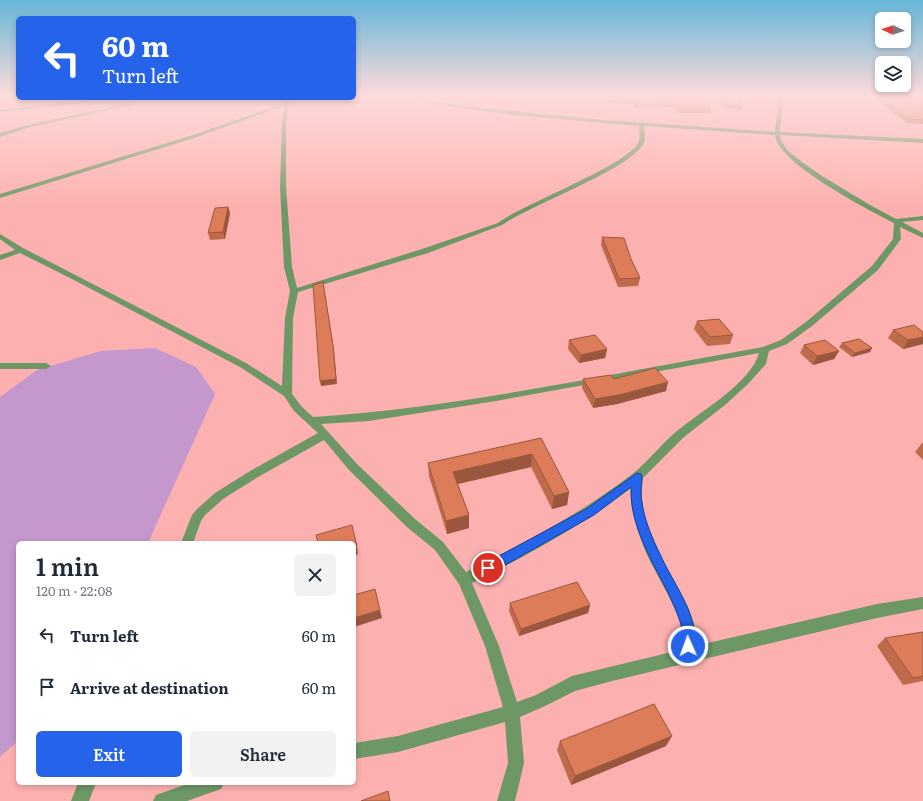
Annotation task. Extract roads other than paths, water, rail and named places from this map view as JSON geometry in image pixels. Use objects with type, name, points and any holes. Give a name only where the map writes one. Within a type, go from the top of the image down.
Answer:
[{"type":"street","points":[[0,196],[199,134]]},
{"type":"street","points":[[284,134],[283,187],[288,267],[294,291],[289,318],[287,394]]},
{"type":"street","points":[[294,291],[425,251],[500,224],[508,218],[543,202],[624,160],[638,148],[642,141],[641,134]]},
{"type":"street","points":[[778,134],[778,140],[782,147],[798,163],[923,236]]},
{"type":"street","points":[[786,134],[923,141]]},
{"type":"street","points":[[897,222],[923,218]]},
{"type":"street","points":[[312,421],[369,417],[496,398],[765,349],[784,342],[809,324],[875,268],[897,239],[897,222]]},
{"type":"street","points":[[0,236],[20,250],[75,277],[243,365],[287,394],[298,409],[325,434],[354,467],[411,523],[439,546],[464,580],[492,646],[512,712],[516,763],[506,801]]},
{"type":"street","points":[[0,258],[20,250]]},
{"type":"street","points":[[464,580],[500,562],[599,506],[637,477],[680,434],[721,403],[745,382],[761,364],[765,349]]},
{"type":"street","points":[[0,366],[46,366]]},
{"type":"street","points":[[188,541],[196,519],[219,496],[254,474],[325,434]]},
{"type":"street","points":[[637,477],[636,501],[641,519],[654,556],[670,585],[686,621],[690,637],[686,656]]},
{"type":"street","points":[[356,751],[398,744],[512,712],[540,701],[572,684],[877,611],[923,603]]},
{"type":"street","points":[[80,801],[86,785]]},
{"type":"street","points":[[162,801],[209,785]]}]
